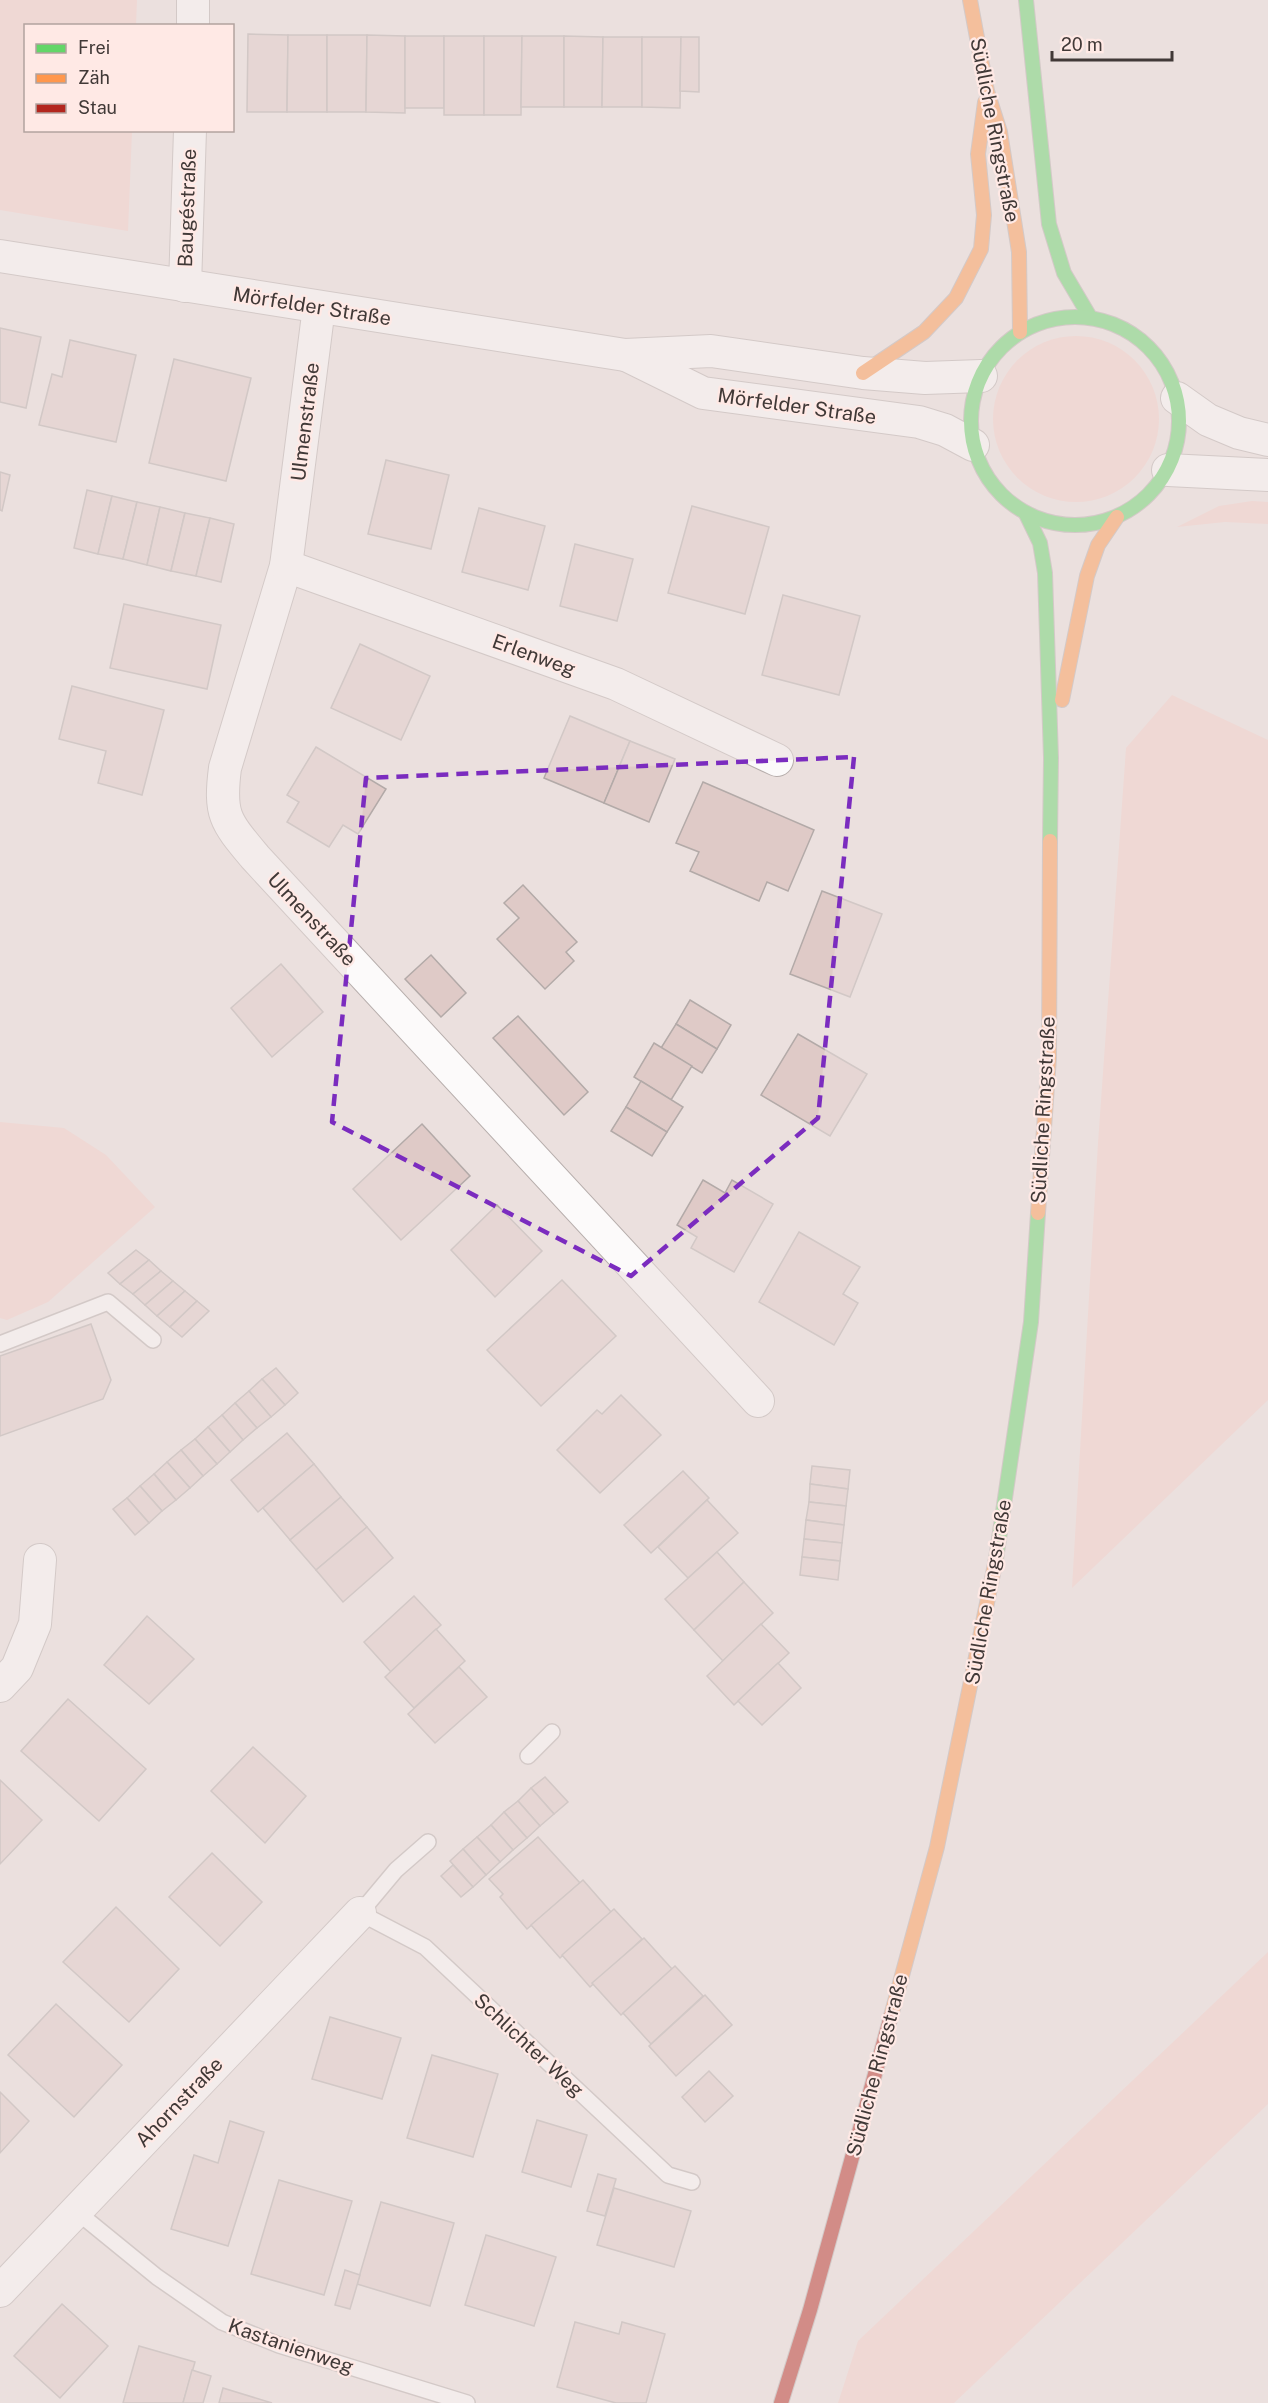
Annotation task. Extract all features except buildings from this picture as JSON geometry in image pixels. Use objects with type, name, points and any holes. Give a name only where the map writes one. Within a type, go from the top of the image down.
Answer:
[{"type":"main road","name":"Südliche Ringstraße","points":[[969,0],[987,91],[1000,132],[1019,252],[1020,332]]},
{"type":"main road","name":"Südliche Ringstraße","points":[[1026,0],[1049,224],[1056,258],[1070,288],[1090,317]]},
{"type":"main road","points":[[864,373],[924,332],[956,297],[981,249],[984,216],[978,153],[987,91]]},
{"type":"main road","name":"Südliche Ringstraße","points":[[1090,317],[1120,327],[1146,344],[1166,368],[1178,398],[1180,422],[1177,447],[1168,470],[1147,498],[1117,517],[1087,526],[1056,525],[1026,514],[1002,497],[984,473],[973,445],[971,410],[981,376],[997,351],[1020,332],[1054,319],[1090,317]]},
{"type":"main road","name":"Südliche Ringstraße","points":[[781,2403],[810,2310],[937,1847],[992,1587],[1031,1322],[1048,1058],[1051,758],[1045,573],[1040,543],[1026,514]]},
{"type":"main road","name":"Südliche Ringstraße","points":[[1051,758],[1087,576],[1098,545],[1117,517]]},
{"type":"street","points":[[193,0],[193,24]]},
{"type":"street","name":"Baugéstraße","points":[[185,286],[190,132]]},
{"type":"street","name":"Mörfelder Straße","points":[[0,256],[624,355],[711,351],[864,373],[925,378],[981,376]]},
{"type":"street","name":"Ulmenstraße","points":[[319,307],[286,566],[225,768],[221,799],[230,827],[255,857],[758,1401]]},
{"type":"street","name":"Mörfelder Straße","points":[[624,355],[703,393],[919,422],[945,430],[973,445]]},
{"type":"street","points":[[1178,398],[1208,420],[1239,433],[1268,440]]},
{"type":"street","points":[[1168,470],[1268,475]]},
{"type":"street","name":"Erlenweg","points":[[286,566],[616,684],[777,760]]},
{"type":"street","points":[[0,1686],[16,1668],[35,1624],[40,1560]]},
{"type":"street","name":"Ahornstraße","points":[[0,2291],[360,1913]]},
{"type":"lane","points":[[0,1344],[108,1302],[153,1340]]},
{"type":"lane","points":[[528,1755],[552,1732]]},
{"type":"lane","points":[[360,1913],[396,1870],[428,1842]]},
{"type":"lane","name":"Schlichter Weg","points":[[360,1913],[425,1947],[668,2175],[692,2182]]},
{"type":"lane","name":"Kastanienweg","points":[[76,2211],[157,2277],[222,2322],[279,2344],[467,2403]]},
{"type":"highlighted area","points":[[854,757],[818,1118],[631,1276],[332,1122],[366,778]]},
{"type":"shaded area","points":[[0,0],[137,0],[136,24],[24,24],[24,132],[132,132],[128,231],[0,210]]},
{"type":"shaded area","points":[[1076,336],[1108,342],[1135,360],[1153,387],[1159,419],[1153,451],[1135,478],[1108,496],[1076,502],[1044,496],[1017,478],[999,451],[993,419],[999,387],[1017,360],[1044,342]]},
{"type":"shaded area","points":[[1252,501],[1268,502],[1268,524],[1225,522],[1177,527],[1219,506]]},
{"type":"shaded area","points":[[1172,695],[1268,740],[1268,1400],[1072,1588],[1098,1143],[1126,748]]},
{"type":"shaded area","points":[[0,1122],[64,1128],[106,1155],[155,1207],[48,1302],[7,1320],[0,1318]]},
{"type":"shaded area","points":[[1268,1952],[1268,2104],[954,2403],[838,2403],[858,2341]]},
{"type":"traffic: fast","points":[[1026,0],[1049,224],[1064,273],[1090,317]]},
{"type":"traffic: fast","points":[[1065,317],[1085,317],[1105,321],[1124,329],[1149,347],[1162,363],[1171,381],[1179,411],[1179,421],[1175,451],[1171,461],[1162,479],[1149,495],[1133,508],[1105,521],[1085,525],[1065,525],[1045,521],[1026,513],[1009,502],[994,487],[975,451],[971,431],[971,411],[975,391],[983,372],[994,355],[1009,340],[1045,321],[1065,317]]},
{"type":"traffic: fast","points":[[1026,514],[1040,543],[1045,573],[1051,758],[1050,841]]},
{"type":"traffic: fast","points":[[996,1559],[1031,1322],[1038,1213]]},
{"type":"traffic: slow","points":[[970,0],[987,91],[1000,132],[1019,252],[1020,332]]},
{"type":"traffic: slow","points":[[863,373],[924,332],[956,298],[981,249],[984,215],[978,154],[985,102]]},
{"type":"traffic: slow","points":[[1062,700],[1087,576],[1098,545],[1117,517]]},
{"type":"traffic: slow","points":[[1038,1213],[1049,1058],[1050,841]]},
{"type":"traffic: slow","points":[[891,2016],[937,1847],[996,1559]]},
{"type":"traffic: jam","points":[[781,2403],[810,2310],[891,2016]]}]
